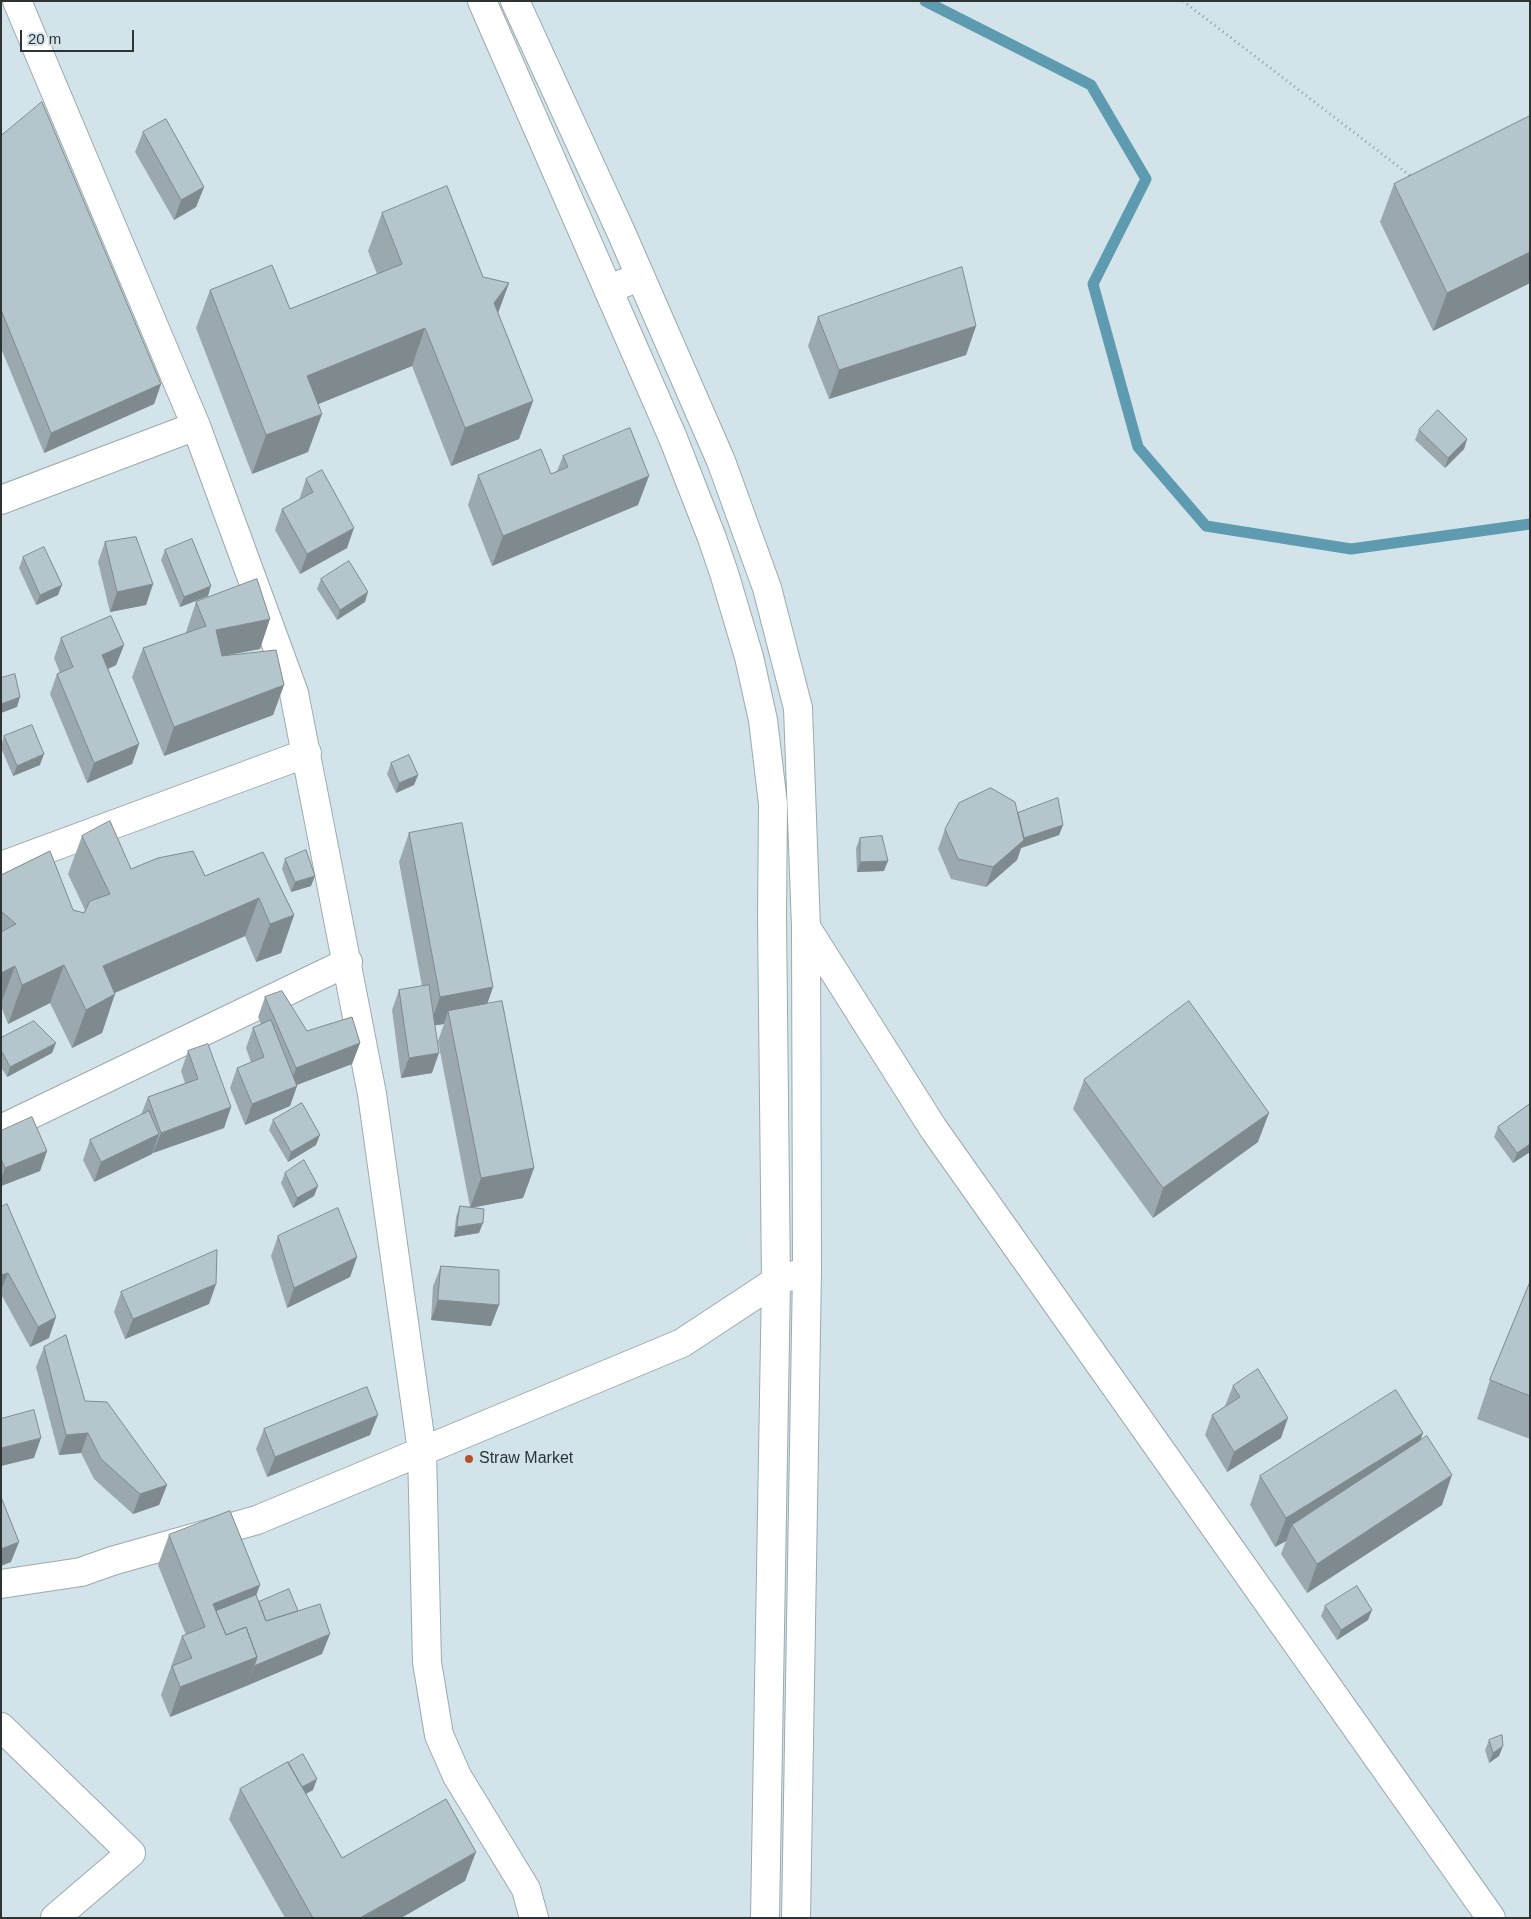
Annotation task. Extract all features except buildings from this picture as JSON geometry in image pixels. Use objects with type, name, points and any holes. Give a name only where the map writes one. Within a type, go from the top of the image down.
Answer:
[{"type":"street","points":[[17,1],[196,426],[294,693],[348,962],[372,1094],[422,1451],[427,1662],[439,1736],[457,1776],[526,1890],[534,1918]]},
{"type":"street","points":[[482,1],[673,438],[712,538],[749,657],[763,720],[773,804],[772,918],[776,1280],[765,1918]]},
{"type":"street","points":[[515,1],[640,276],[721,461],[767,588],[798,708],[806,926],[807,1271],[796,1918]]},
{"type":"street","points":[[608,289],[640,276]]},
{"type":"street","points":[[1,500],[196,426]]},
{"type":"street","points":[[1,866],[307,753]]},
{"type":"street","points":[[806,926],[934,1128],[1490,1918]]},
{"type":"street","points":[[1,1129],[348,962]]},
{"type":"street","points":[[1,1584],[81,1572],[112,1561],[258,1520],[682,1343],[776,1280],[807,1271]]},
{"type":"street","points":[[1,1727],[131,1853],[56,1918]]},
{"type":"path","points":[[1183,1],[1418,181]]},
{"type":"waterway","points":[[925,1],[1091,85],[1146,179],[1093,284],[1138,447],[1206,526],[1351,549],[1530,524]]},
{"type":"place","name":"Straw Market","points":[[469,1459]]}]
